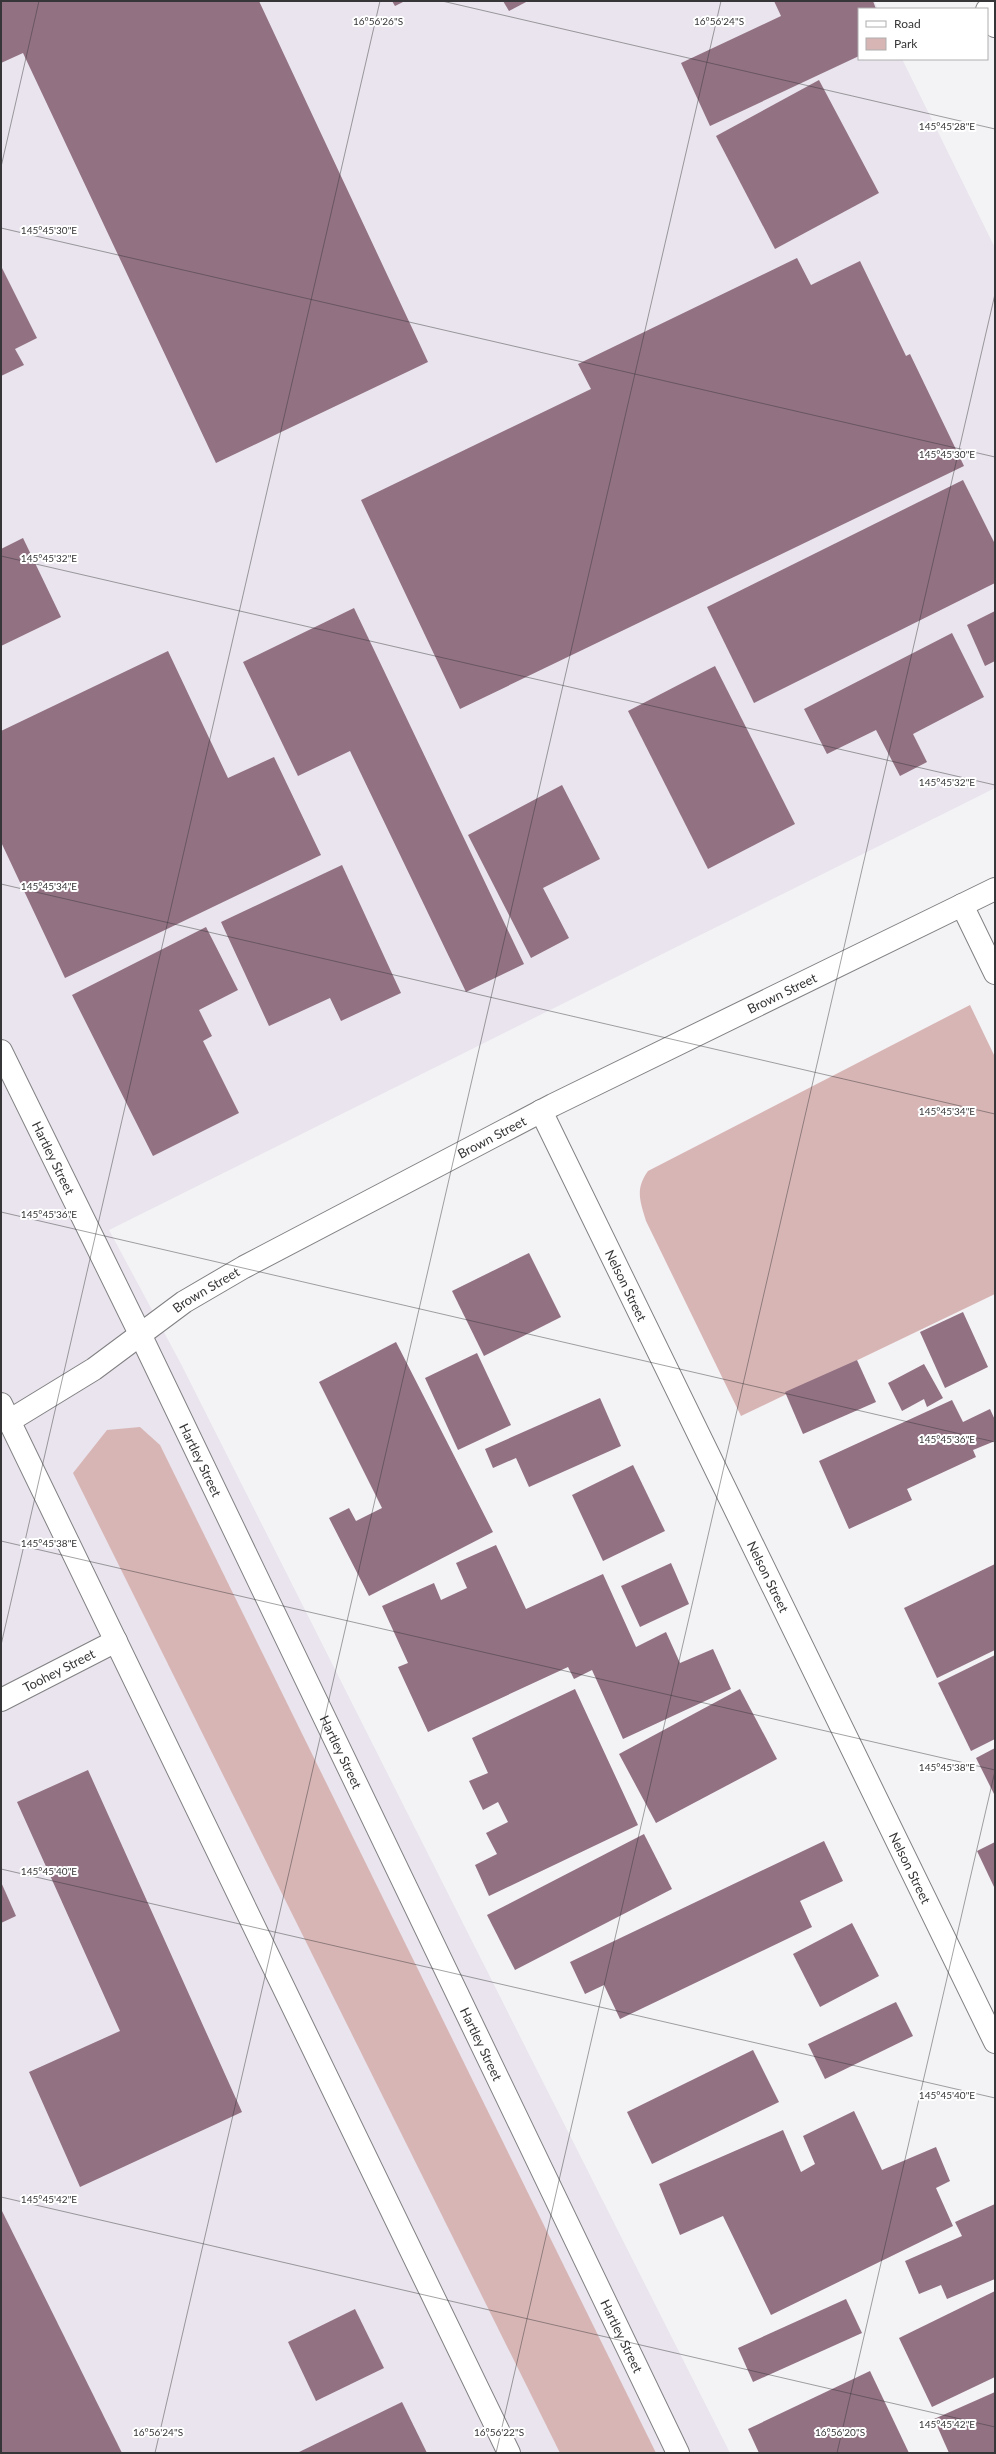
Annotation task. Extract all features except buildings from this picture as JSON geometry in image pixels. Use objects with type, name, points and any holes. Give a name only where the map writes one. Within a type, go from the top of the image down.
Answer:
[{"type":"street","points":[[988,12],[995,26]]},
{"type":"street","name":"Brown Street","points":[[5,1413],[94,1369],[140,1334],[211,1286],[541,1111],[995,889]]},
{"type":"street","points":[[962,905],[995,974]]},
{"type":"street","name":"Hartley Street","points":[[1,1051],[140,1334],[678,2453]]},
{"type":"street","name":"Nelson Street","points":[[541,1111],[995,2042]]},
{"type":"street","points":[[5,1413],[509,2453]]},
{"type":"street","name":"Toohey Street","points":[[1,1700],[116,1641]]},
{"type":"shaded area","points":[[1,1],[874,1],[878,8],[858,8],[858,60],[902,60],[995,248],[995,788],[109,1230],[181,1364],[730,2453],[1,2453]]},
{"type":"green space","points":[[970,1005],[995,1057],[995,1294],[741,1416],[646,1221],[640,1195],[641,1184],[644,1177],[648,1171]]},
{"type":"green space","points":[[140,1427],[160,1445],[656,2453],[560,2453],[73,1473],[107,1430]]}]
